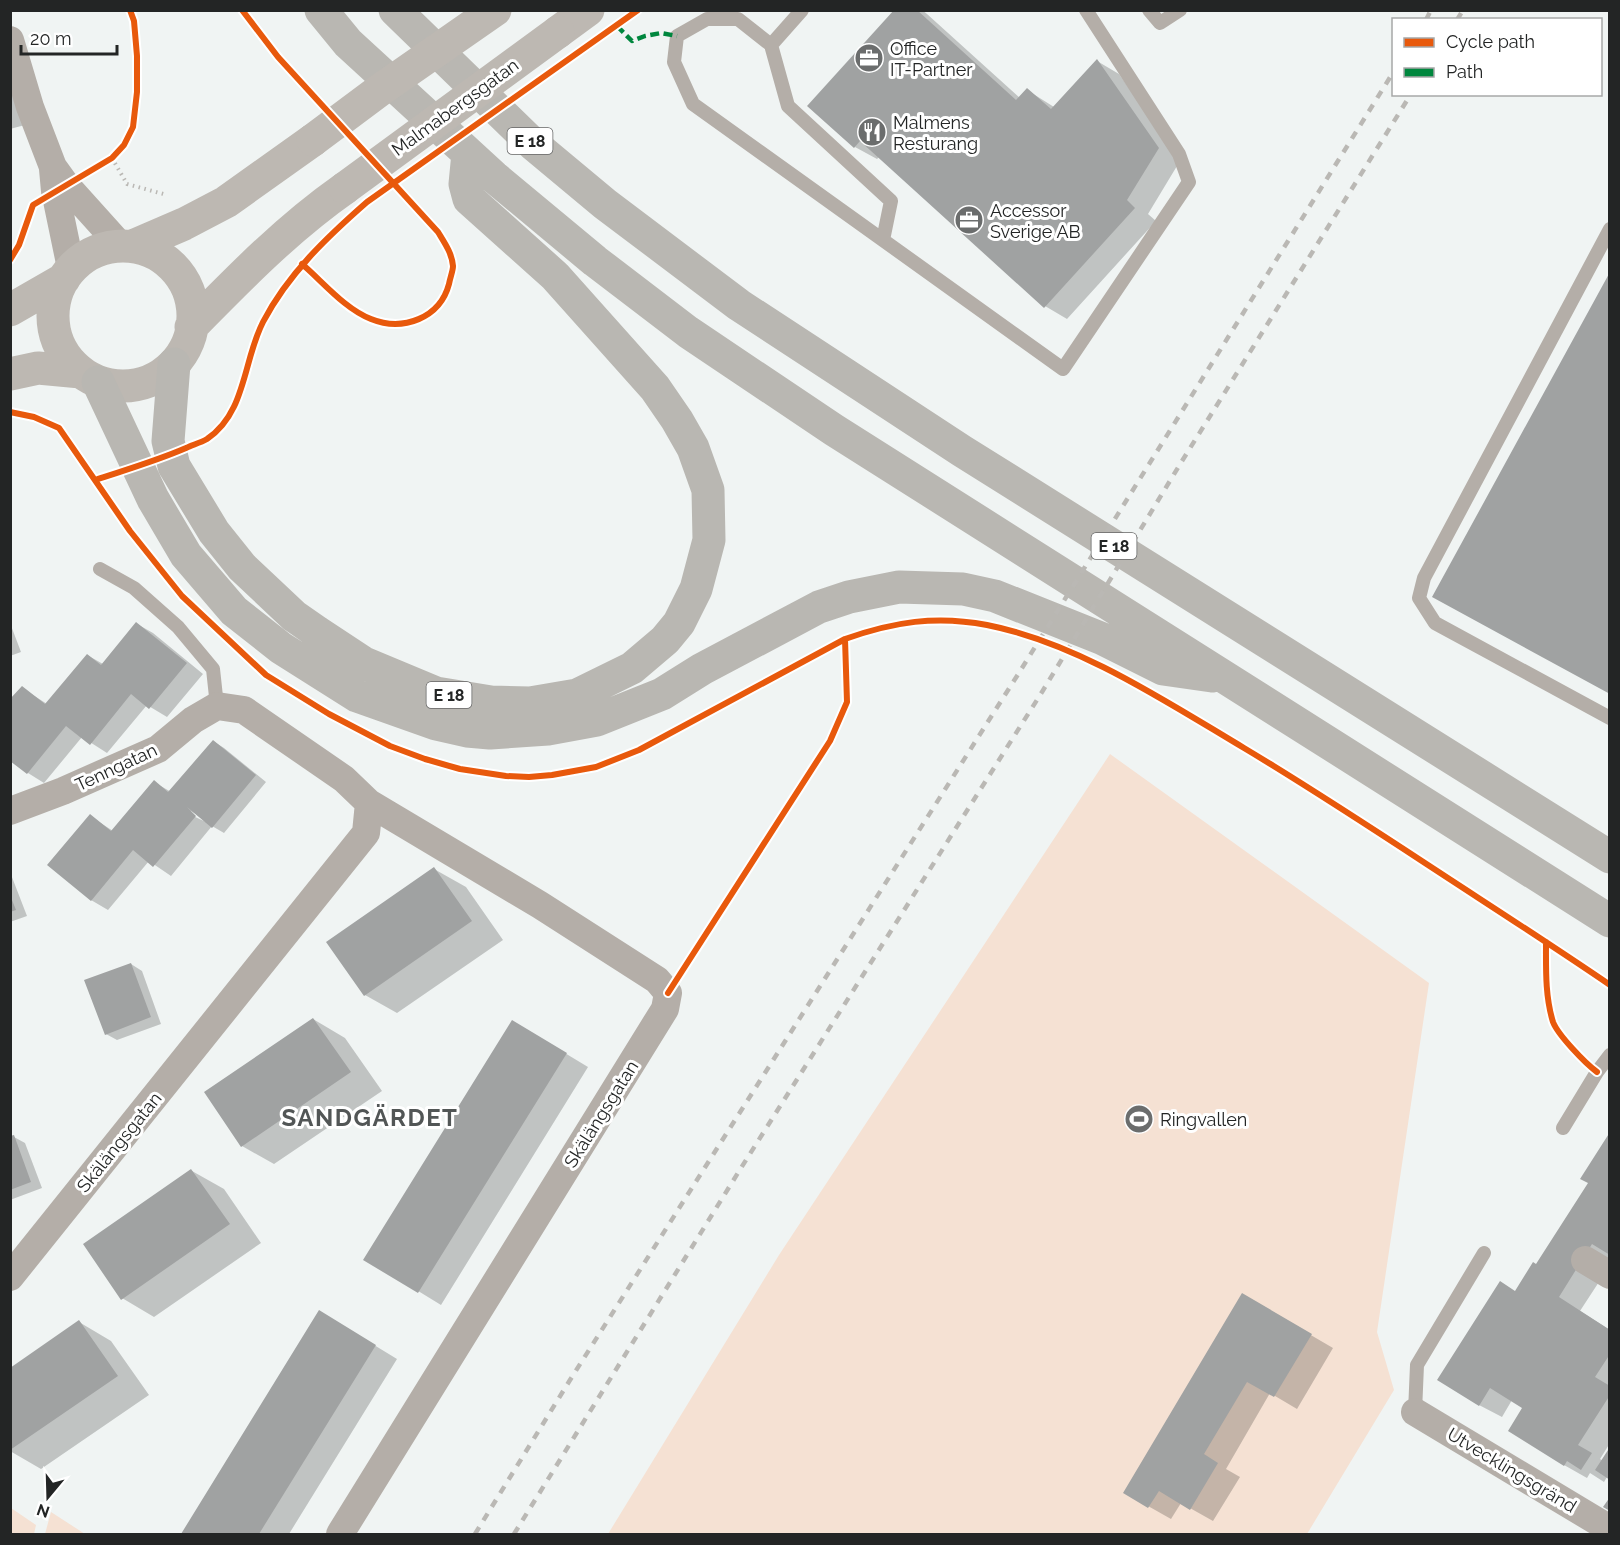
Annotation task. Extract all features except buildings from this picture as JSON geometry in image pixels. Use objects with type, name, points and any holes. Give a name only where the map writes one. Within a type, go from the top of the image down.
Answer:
[{"type":"highway","name":"E 18","points":[[321,10],[348,43],[494,177],[595,261],[688,332],[834,430],[1610,921]]},
{"type":"highway","name":"E 18","points":[[395,10],[533,144],[632,224],[740,305],[962,451],[1610,857]]},
{"type":"highway","name":"E 18","points":[[174,364],[168,441],[174,465],[214,532],[242,567],[294,616],[317,632],[364,663],[436,693],[491,702],[530,703],[577,695],[632,668],[665,640],[679,623],[696,589],[710,540],[708,490],[693,448],[656,388],[555,276],[469,199],[465,184],[468,153]]},
{"type":"highway","name":"E 18","points":[[90,377],[153,499],[186,555],[234,611],[281,648],[357,696],[436,724],[467,731],[490,733],[548,729],[597,720],[662,694],[702,669],[819,607],[849,597],[899,587],[963,588],[995,596],[1103,639],[1163,669],[1222,677]]},
{"type":"highway","name":"E 18","points":[[1579,902],[1610,936]]},
{"type":"main road","points":[[10,310],[67,273],[93,252],[126,246],[184,224],[226,202],[495,10]]},
{"type":"main road","name":"Malmabergsgatan","points":[[191,327],[259,258],[313,210],[588,10]]},
{"type":"main road","points":[[10,374],[39,368],[126,386],[152,380],[174,364],[189,341],[193,313],[187,287],[171,264],[147,250],[126,246]]},
{"type":"main road","points":[[67,273],[56,292],[52,319],[59,346],[75,368],[90,377]]},
{"type":"street","points":[[10,40],[30,107],[59,176],[126,246]]},
{"type":"street","points":[[59,176],[55,191],[67,273]]},
{"type":"street","name":"Skälängsgatan","points":[[217,706],[244,710],[336,774],[369,803],[550,911],[657,980],[668,993],[665,1009],[659,1019],[340,1534]]},
{"type":"street","name":"Tenngatan","points":[[10,811],[63,791],[158,749],[193,720],[217,706]]},
{"type":"street","name":"Skälängsgatan","points":[[10,1277],[366,833],[369,803]]},
{"type":"street","points":[[1585,1260],[1610,1275]]},
{"type":"street","name":"Utvecklingsgränd","points":[[1415,1412],[1610,1529]]},
{"type":"lane","points":[[771,45],[802,10]]},
{"type":"lane","points":[[883,240],[891,201],[788,106],[771,45],[738,19],[707,19],[677,36],[674,62],[693,104],[883,240],[1064,369],[1189,182],[1179,154],[1086,10]]},
{"type":"lane","points":[[1149,10],[1160,23],[1180,10]]},
{"type":"lane","points":[[1610,229],[1424,578],[1419,598],[1435,623],[1610,718]]},
{"type":"lane","points":[[100,569],[134,588],[178,627],[213,669],[217,706]]},
{"type":"lane","points":[[1563,1128],[1610,1055]]},
{"type":"lane","points":[[1415,1412],[1417,1365],[1484,1253]]},
{"type":"path","points":[[59,176],[112,158],[118,152]]},
{"type":"path","points":[[112,158],[127,184],[168,195]]},
{"type":"shaded area","name":"Ringvallen","points":[[1110,754],[1429,983],[1377,1332],[1394,1390],[1307,1534],[608,1534],[779,1255]]},
{"type":"shaded area","points":[[11,1508],[36,1525],[34,1534],[11,1534]]},
{"type":"shaded area","points":[[51,1512],[85,1534],[45,1534]]},
{"type":"railway","points":[[1427,18],[1431,10]]},
{"type":"railway","points":[[1458,18],[1463,10]]},
{"type":"railway","points":[[475,1534],[570,1380],[1017,676],[1392,74]]},
{"type":"railway","points":[[514,1534],[741,1168],[1042,692],[1182,461],[1410,96]]},
{"type":"marked path","points":[[617,26],[632,41],[661,33],[677,36]]},
{"type":"cycle path","points":[[10,260],[19,245],[33,205],[112,158],[124,145],[133,127],[137,92],[137,56],[134,21],[130,10]]},
{"type":"cycle path","points":[[242,10],[278,57],[438,232],[449,252],[453,266],[449,284],[438,306],[419,319],[395,324],[383,323],[361,315],[302,264]]},
{"type":"cycle path","points":[[95,480],[202,442],[220,428],[237,401],[256,337],[263,322],[284,288],[309,257],[367,202],[638,10]]},
{"type":"cycle path","points":[[10,412],[34,417],[59,428],[130,531],[182,596],[266,675],[329,714],[390,746],[425,759],[460,769],[506,776],[552,775],[596,767],[639,750],[845,639],[880,628],[915,622],[950,621],[987,625],[1054,645],[1087,659],[1152,693],[1336,805],[1610,985]]},
{"type":"cycle path","points":[[668,993],[830,741],[847,702],[845,639]]},
{"type":"cycle path","points":[[1546,942],[1547,992],[1553,1022],[1572,1049],[1597,1072]]},
{"type":"place","name":"Office IT-Partner","points":[[869,58]]},
{"type":"place","name":"Malmens Resturang","points":[[872,132]]},
{"type":"place","name":"Accessor Sverige AB","points":[[969,220]]},
{"type":"place","name":"Ringvallen","points":[[1139,1119]]},
{"type":"district","name":"SANDGÄRDET","points":[[370,1117]]}]
